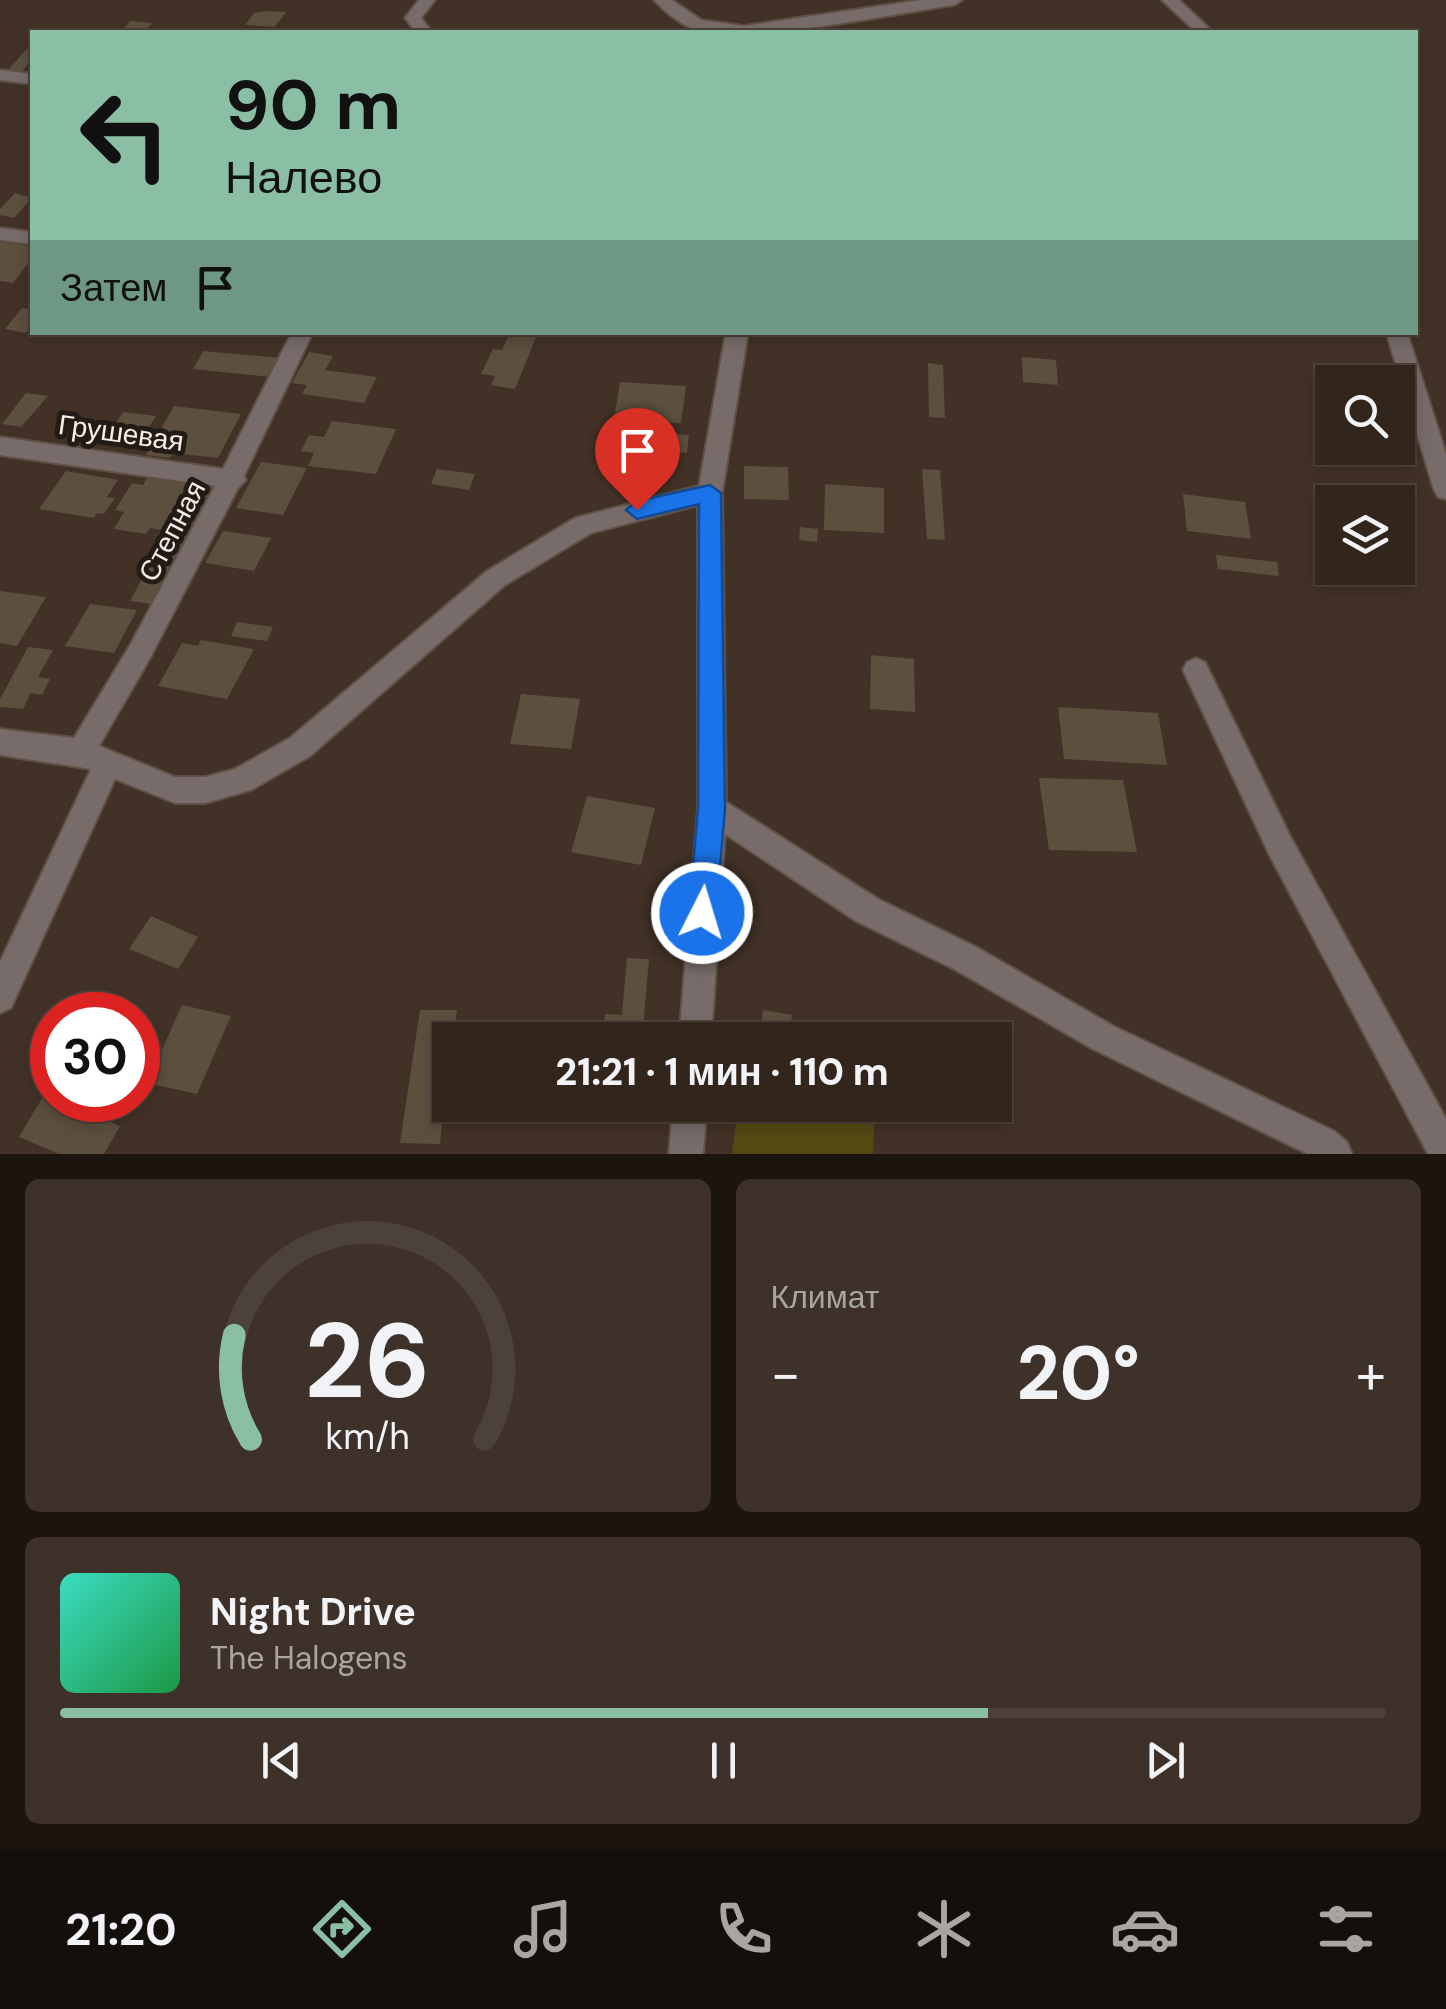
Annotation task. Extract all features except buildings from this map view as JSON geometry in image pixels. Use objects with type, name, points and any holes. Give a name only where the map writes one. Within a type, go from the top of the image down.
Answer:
[{"type":"street","points":[[422,30],[413,18],[426,0]]},
{"type":"street","points":[[662,0],[696,24],[737,30]]},
{"type":"street","points":[[751,30],[954,0]]},
{"type":"street","points":[[1170,0],[1203,30]]},
{"type":"street","points":[[0,75],[30,79]]},
{"type":"street","points":[[0,234],[30,238]]},
{"type":"street","name":"Степная","points":[[0,997],[134,667],[234,480],[302,335]]},
{"type":"street","points":[[696,1022],[712,809],[710,493],[736,335]]},
{"type":"street","points":[[1397,335],[1446,490]]},
{"type":"street","name":"Грушевая","points":[[0,446],[234,480]]},
{"type":"street","points":[[0,742],[95,757],[175,790],[205,790],[241,782],[300,746],[496,578],[584,525],[710,493]]},
{"type":"street","points":[[1196,670],[1280,846],[1446,1153]]},
{"type":"street","points":[[712,809],[867,910],[965,958],[1104,1038],[1322,1143],[1335,1154]]},
{"type":"street","points":[[686,1154],[689,1122]]},
{"type":"shaded area","points":[[736,1122],[874,1122],[873,1154],[732,1154]]},
{"type":"route","points":[[637,510],[710,493],[712,809],[702,913]]}]
